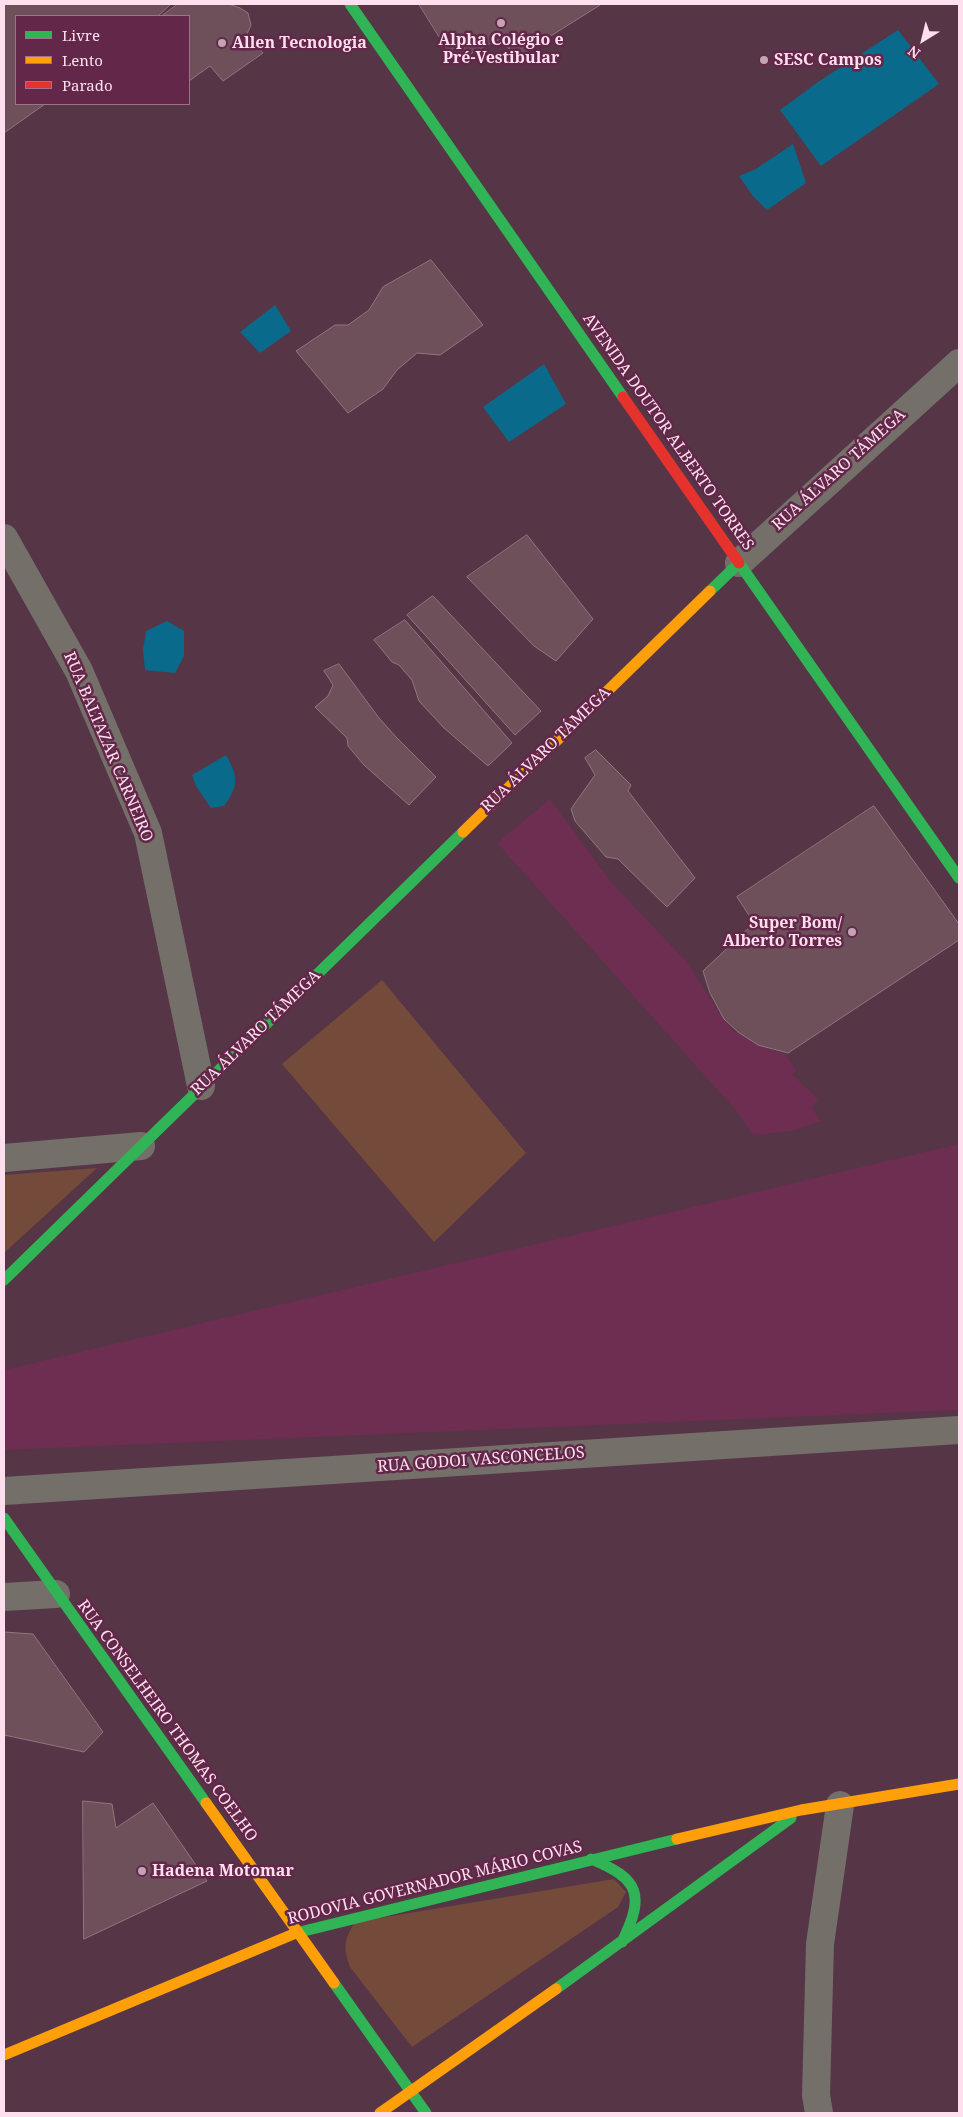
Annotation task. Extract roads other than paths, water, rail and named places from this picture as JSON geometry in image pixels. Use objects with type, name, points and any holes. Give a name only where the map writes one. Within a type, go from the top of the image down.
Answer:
[{"type":"main road","name":"AVENIDA DOUTOR ALBERTO TORRES","points":[[350,4],[959,878]]},
{"type":"main road","name":"RUA ÁLVARO TÁMEGA","points":[[4,1280],[739,563]]},
{"type":"main road","name":"RUA CONSELHEIRO THOMAS COELHO","points":[[4,1518],[56,1594],[299,1932],[426,2113]]},
{"type":"main road","name":"RODOVIA GOVERNADOR MÁRIO COVAS","points":[[4,2055],[299,1932],[591,1859],[801,1810],[959,1784]]},
{"type":"main road","name":"RODOVIA GOVERNADOR MÁRIO COVAS","points":[[380,2113],[622,1942],[801,1810]]},
{"type":"main road","points":[[591,1859],[612,1866],[623,1874],[633,1886],[637,1900],[631,1925],[622,1942]]},
{"type":"street","name":"RUA ÁLVARO TÁMEGA","points":[[739,563],[959,362]]},
{"type":"street","name":"RUA BALTAZAR CARNEIRO","points":[[4,538],[79,671],[148,834],[201,1086]]},
{"type":"street","points":[[4,1158],[141,1146]]},
{"type":"street","name":"RUA GODOI VASCONCELOS","points":[[4,1491],[959,1430]]},
{"type":"street","points":[[4,1597],[56,1594]]},
{"type":"street","points":[[818,2113],[816,2095],[820,1944],[840,1805]]},
{"type":"water","points":[[898,30],[939,84],[821,166],[780,110],[818,82]]},
{"type":"water","points":[[793,144],[806,183],[767,210],[753,196],[739,176],[756,169]]},
{"type":"water","points":[[275,305],[291,331],[260,353],[240,332]]},
{"type":"water","points":[[544,364],[566,404],[509,442],[483,407]]},
{"type":"water","points":[[167,621],[184,631],[184,656],[175,673],[145,670],[143,650],[146,631]]},
{"type":"water","points":[[226,755],[235,775],[234,787],[224,806],[211,808],[196,786],[192,775]]},
{"type":"place","name":"Alpha Colégio e Pré-Vestibular","points":[[501,23]]},
{"type":"place","name":"Allen Tecnologia","points":[[222,43]]},
{"type":"place","name":"SESC Campos","points":[[764,60]]},
{"type":"place","name":"Super Bom/ Alberto Torres","points":[[852,932]]},
{"type":"place","name":"Hadena Motomar","points":[[142,1871]]}]
